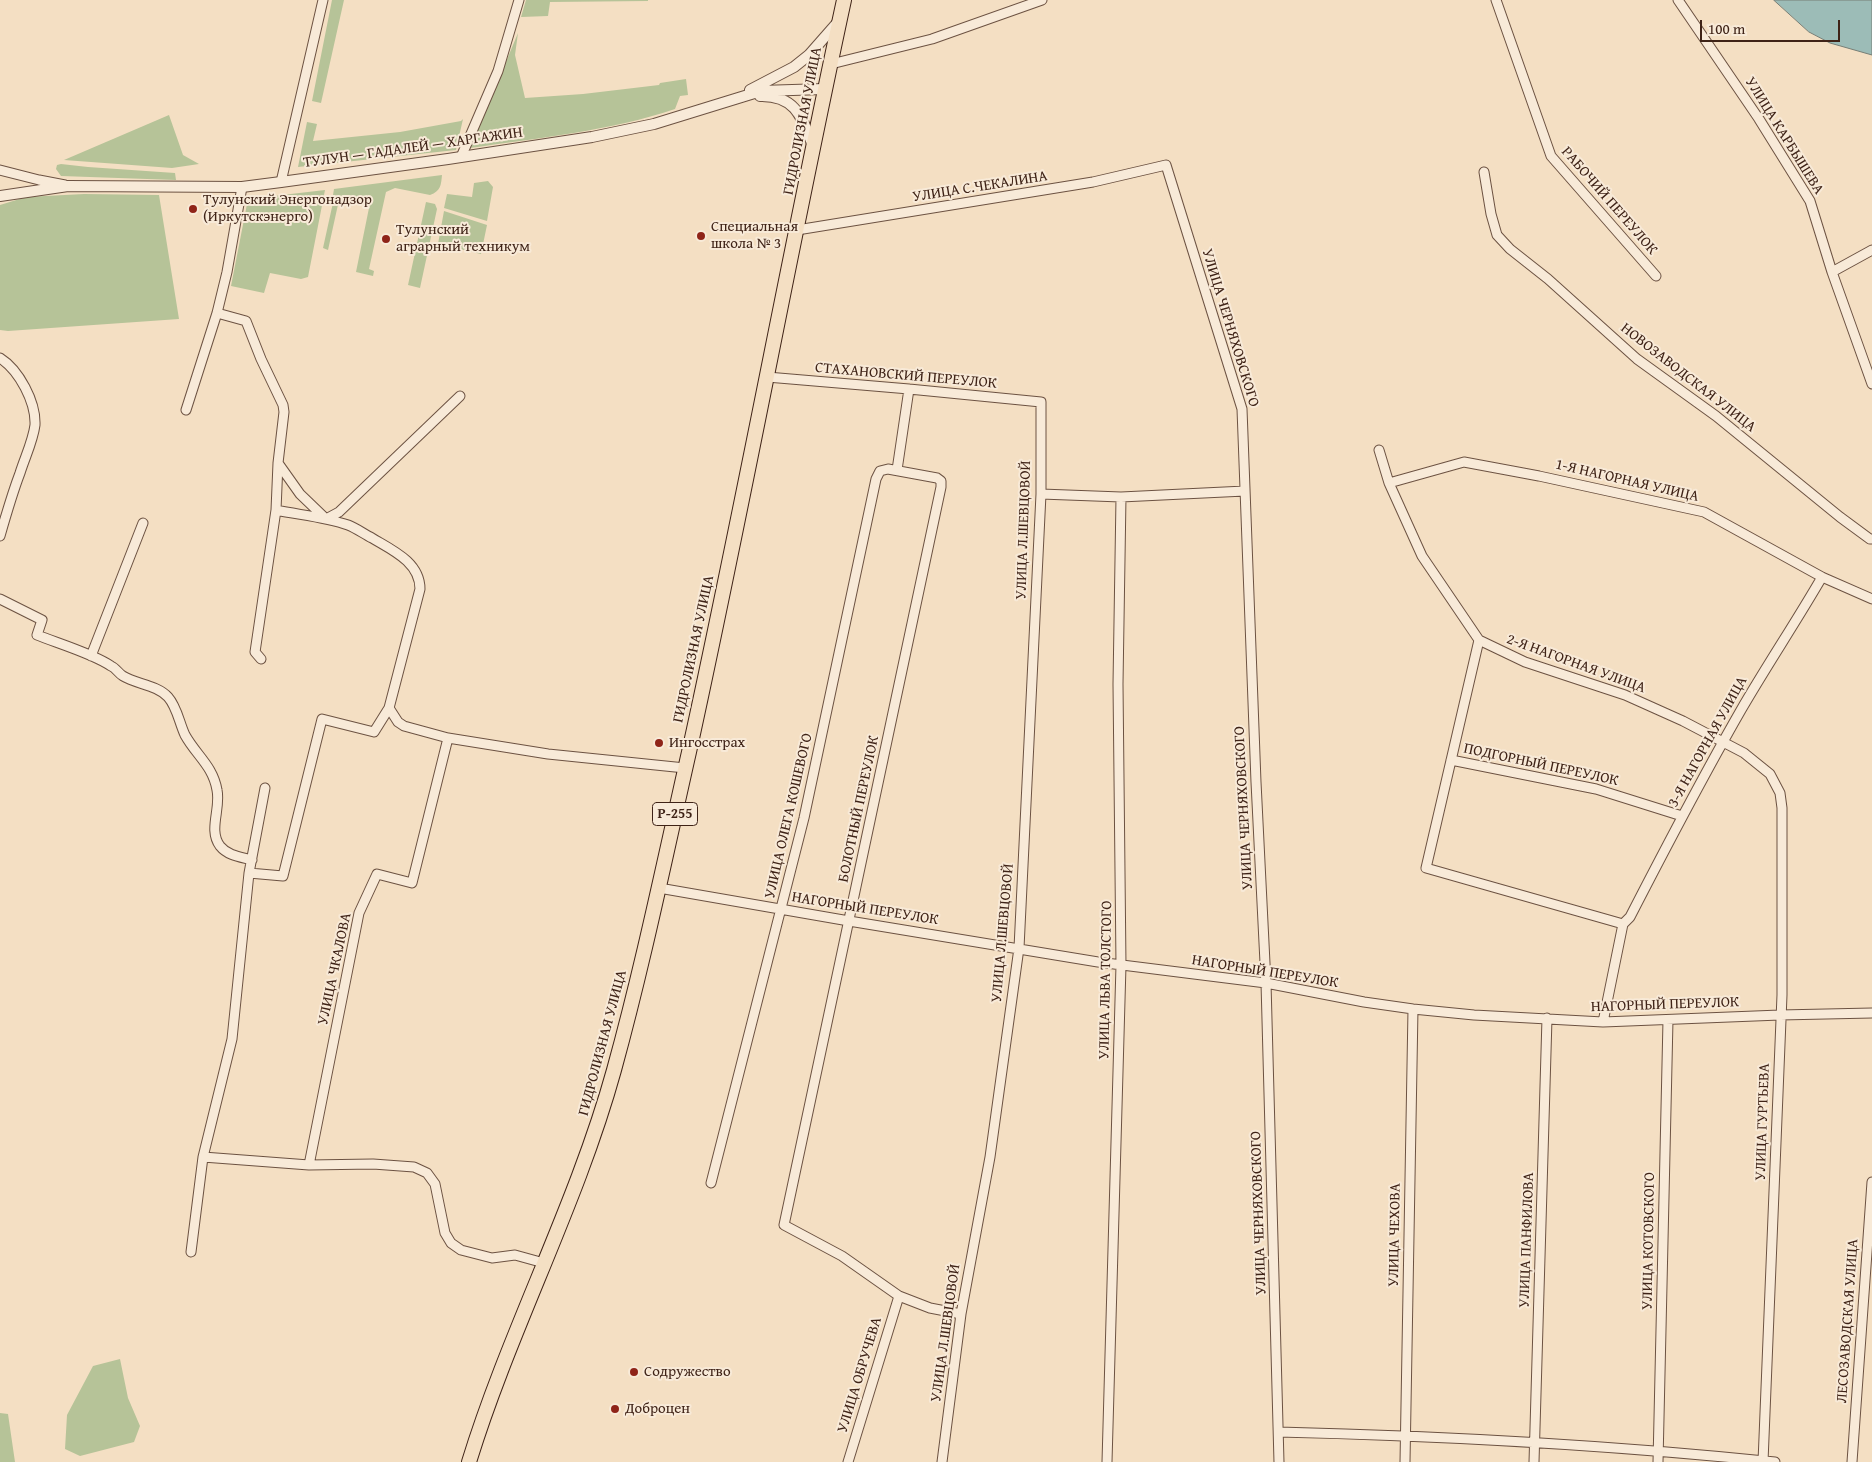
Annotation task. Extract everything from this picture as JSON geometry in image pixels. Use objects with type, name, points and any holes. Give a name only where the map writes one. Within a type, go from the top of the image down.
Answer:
[{"type":"highway","name":"ГИДРОЛИЗНАЯ УЛИЦА","points":[[469,1462],[493,1393],[604,1107],[635,990],[717,622],[824,89],[844,0]]},
{"type":"street","points":[[281,182],[323,0]]},
{"type":"street","points":[[462,157],[498,71],[519,0]]},
{"type":"street","points":[[831,64],[932,39],[1042,0]]},
{"type":"street","name":"РАБОЧИЙ ПЕРЕУЛОК","points":[[1496,0],[1550,156],[1656,276]]},
{"type":"street","name":"УЛИЦА КАРБЫШЕВА","points":[[1678,0],[1759,119],[1810,201],[1832,272],[1872,384]]},
{"type":"street","points":[[725,102],[794,67],[815,49],[840,19]]},
{"type":"street","name":"ТУЛУН — ГАДАЛЕЙ — ХАРГАЖИН","points":[[0,196],[68,186],[242,187],[281,182],[462,157],[646,126],[770,90],[824,89]]},
{"type":"street","points":[[747,96],[780,98],[789,103],[803,119],[813,148]]},
{"type":"street","name":"УЛИЦА С.ЧЕКАЛИНА","points":[[797,230],[1093,182],[1166,165]]},
{"type":"street","name":"УЛИЦА ЧЕРНЯХОВСКОГО","points":[[1166,165],[1242,409],[1256,782],[1266,983],[1279,1462]]},
{"type":"street","points":[[0,170],[68,186]]},
{"type":"street","name":"НОВОЗАВОДСКАЯ УЛИЦА","points":[[1484,172],[1491,214],[1497,235],[1510,249],[1548,279],[1637,359],[1716,416],[1840,517],[1870,539],[1872,538]]},
{"type":"street","points":[[186,410],[217,313],[227,272],[242,187]]},
{"type":"street","points":[[1832,272],[1872,250]]},
{"type":"street","points":[[217,313],[246,321],[261,359],[283,405],[285,420],[278,463],[276,510],[256,652],[261,659]]},
{"type":"street","points":[[0,358],[16,373],[32,404],[35,417],[33,436],[10,499],[0,536]]},
{"type":"street","name":"СТАХАНОВСКИЙ ПЕРЕУЛОК","points":[[767,377],[1042,402]]},
{"type":"street","points":[[897,470],[909,389]]},
{"type":"street","points":[[326,519],[339,512],[460,396]]},
{"type":"street","name":"УЛИЦА Л.ШЕВЦОВОЙ","points":[[942,1462],[961,1314],[990,1157],[1019,948],[1041,494],[1042,402]]},
{"type":"street","points":[[1379,450],[1389,483],[1422,556],[1479,640],[1426,868],[1623,924]]},
{"type":"street","name":"1-Я НАГОРНАЯ УЛИЦА","points":[[1389,483],[1464,462],[1540,476],[1704,512],[1822,577],[1872,599]]},
{"type":"street","points":[[278,463],[300,494],[326,519]]},
{"type":"street","name":"БОЛОТНЫЙ ПЕРЕУЛОК","points":[[897,470],[937,478],[941,482],[941,487],[784,1225],[842,1256],[899,1296]]},
{"type":"street","name":"УЛИЦА ОЛЕГА КОШЕВОГО","points":[[711,1183],[804,818],[876,479],[880,471],[897,470]]},
{"type":"street","points":[[1041,494],[1121,498],[1245,491]]},
{"type":"street","name":"УЛИЦА ЛЬВА ТОЛСТОГО","points":[[1107,1462],[1121,965],[1118,684],[1121,498]]},
{"type":"street","points":[[249,873],[282,876],[322,719],[374,732],[389,708],[418,598],[420,582],[413,566],[394,550],[350,526],[326,519],[276,510]]},
{"type":"street","points":[[91,656],[143,523]]},
{"type":"street","name":"3-Я НАГОРНАЯ УЛИЦА","points":[[1603,1022],[1623,924],[1630,917],[1682,816],[1764,671],[1822,577]]},
{"type":"street","points":[[0,599],[42,620],[37,635],[111,665],[122,675],[161,692],[172,702],[184,732],[191,745],[204,759],[218,792],[214,833],[217,840],[226,852],[252,860]]},
{"type":"street","name":"2-Я НАГОРНАЯ УЛИЦА","points":[[1479,640],[1525,662],[1624,695],[1683,721],[1744,753],[1770,774],[1776,783]]},
{"type":"street","points":[[389,708],[398,722],[404,726],[448,738],[548,754],[685,768]]},
{"type":"street","name":"УЛИЦА ЧКАЛОВА","points":[[309,1165],[359,913],[377,874],[412,883],[448,738]]},
{"type":"street","name":"ПОДГОРНЫЙ ПЕРЕУЛОК","points":[[1451,760],[1596,789],[1682,816]]},
{"type":"street","name":"УЛИЦА ГУРТЬЕВА","points":[[1763,1461],[1780,1015],[1782,808],[1780,793],[1776,783]]},
{"type":"street","points":[[191,1252],[204,1157],[232,1039],[249,873],[265,788]]},
{"type":"street","name":"НАГОРНЫЙ ПЕРЕУЛОК","points":[[659,888],[781,910],[1121,965],[1266,983],[1364,1002],[1413,1009],[1482,1016],[1603,1022],[1872,1013]]},
{"type":"street","name":"УЛИЦА ЧЕХОВА","points":[[1405,1462],[1413,1009]]},
{"type":"street","name":"УЛИЦА ПАНФИЛОВА","points":[[1534,1462],[1547,1018]]},
{"type":"street","name":"УЛИЦА КОТОВСКОГО","points":[[1658,1462],[1668,1020]]},
{"type":"street","points":[[204,1157],[309,1165],[372,1164],[421,1169],[432,1178],[435,1184],[445,1233],[447,1238],[456,1247],[492,1258],[514,1255],[544,1263]]},
{"type":"street","name":"ЛЕСОЗАВОДСКАЯ УЛИЦА","points":[[1852,1462],[1872,1182]]},
{"type":"street","points":[[899,1296],[930,1308],[961,1314]]},
{"type":"street","name":"УЛИЦА ОБРУЧЕВА","points":[[848,1462],[899,1296]]},
{"type":"street","points":[[1279,1432],[1534,1441],[1774,1462]]},
{"type":"green space","points":[[332,0],[344,0],[321,103],[312,101]]},
{"type":"green space","points":[[526,0],[648,1],[550,2],[548,16],[521,17]]},
{"type":"green space","points":[[518,33],[515,55],[525,98],[583,94],[659,85],[660,83],[686,79],[688,95],[680,96],[675,109],[650,117],[574,133],[470,148]]},
{"type":"green space","points":[[169,115],[183,155],[199,164],[172,168],[64,160]]},
{"type":"green space","points":[[463,119],[456,150],[298,167],[307,122],[317,124],[313,141],[400,132],[461,121]]},
{"type":"green space","points":[[57,165],[175,173],[176,180],[61,176],[56,169]]},
{"type":"green space","points":[[442,175],[440,187],[430,195],[395,188],[386,192],[369,269],[374,271],[373,276],[356,272],[370,203],[333,195],[334,189]]},
{"type":"green space","points":[[488,181],[493,187],[487,221],[444,208],[447,194],[472,197],[474,183]]},
{"type":"green space","points":[[325,190],[308,277],[301,279],[270,273],[264,293],[231,286],[248,199]]},
{"type":"green space","points":[[84,194],[159,195],[179,319],[0,330],[0,205],[26,197]]},
{"type":"green space","points":[[334,198],[339,200],[328,250],[323,248]]},
{"type":"green space","points":[[426,202],[435,204],[437,209],[420,288],[408,285]]},
{"type":"green space","points":[[444,211],[487,225],[481,254],[438,244]]},
{"type":"green space","points":[[120,1359],[128,1398],[140,1426],[134,1442],[80,1456],[65,1449],[67,1415],[93,1366]]},
{"type":"green space","points":[[0,1413],[8,1414],[15,1462],[0,1462]]},
{"type":"water","points":[[1774,0],[1872,0],[1872,55],[1830,43],[1809,32]]},
{"type":"place","name":"Тулунский Энергонадзор (Иркутскэнерго)","points":[[193,209]]},
{"type":"place","name":"Специальная школа № 3","points":[[701,236]]},
{"type":"place","name":"Тулунский аграрный техникум","points":[[386,239]]},
{"type":"place","name":"Ингосстрах","points":[[659,743]]},
{"type":"place","name":"Содружество","points":[[634,1372]]},
{"type":"place","name":"Доброцен","points":[[615,1409]]}]
